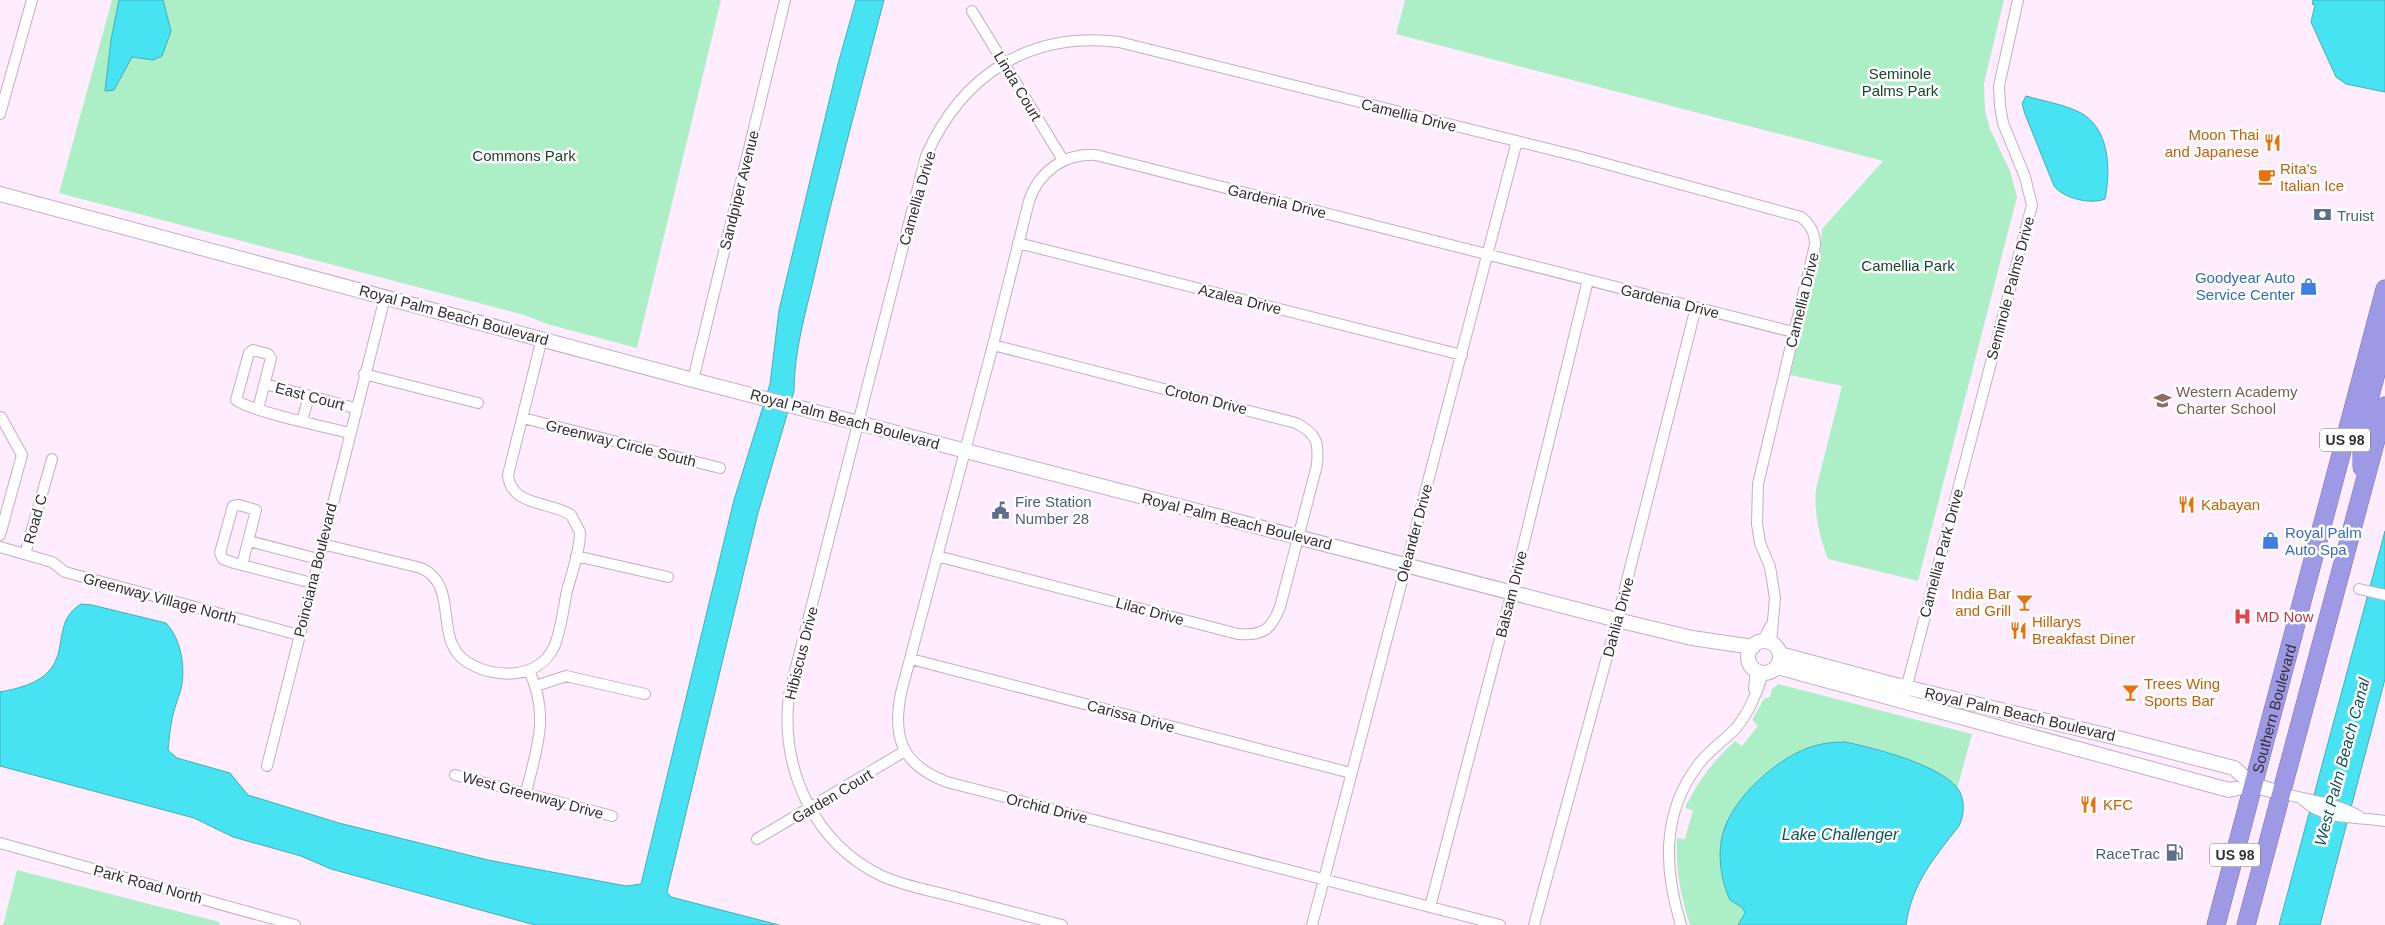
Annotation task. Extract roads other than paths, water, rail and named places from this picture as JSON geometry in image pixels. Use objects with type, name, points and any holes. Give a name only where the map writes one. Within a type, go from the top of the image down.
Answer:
[{"type":"highway","name":"Southern Boulevard","points":[[2216,925],[2385,290]]},
{"type":"highway","points":[[2362,490],[2362,426],[2384,347],[2381,330],[2376,323]]},
{"type":"highway","name":"Southern Boulevard","points":[[2246,925],[2385,406]]},
{"type":"street","points":[[0,114],[32,0]]},
{"type":"street","name":"Sandpiper Avenue","points":[[693,380],[785,0]]},
{"type":"street","name":"Seminole Palms Drive","points":[[1980,403],[2032,205],[2000,106],[1999,86],[2018,0]]},
{"type":"street","name":"Linda Court","points":[[972,11],[1063,160]]},
{"type":"street","name":"Camellia Drive","points":[[859,423],[926,156],[943,121],[959,100],[974,85],[1004,63],[1026,52],[1082,40],[1118,42],[1517,141],[1801,218],[1814,232],[1815,246],[1758,484],[1756,504],[1760,543],[1774,586],[1774,614],[1759,647]]},
{"type":"street","name":"Oleander Drive","points":[[1312,925],[1517,141]]},
{"type":"street","name":"Gardenia Drive","points":[[966,450],[1018,243],[1034,188],[1048,171],[1063,160],[1083,155],[1096,155],[1793,332]]},
{"type":"street","name":"Royal Palm Beach Boulevard","points":[[0,194],[693,380],[1617,620],[1692,638],[1759,647]]},
{"type":"street","name":"Azalea Drive","points":[[1018,243],[1462,354]]},
{"type":"street","name":"Balsam Drive","points":[[1430,907],[1512,592],[1588,280]]},
{"type":"street","name":"Poinciana Boulevard","points":[[266,766],[385,296]]},
{"type":"street","name":"Dahlia Drive","points":[[1534,925],[1617,620],[1696,308]]},
{"type":"street","points":[[322,544],[427,570],[436,579],[442,590],[448,633],[457,654],[477,667],[489,671],[514,673],[529,670],[541,663],[554,646],[580,532],[572,515],[519,497],[511,488],[508,475],[542,338]]},
{"type":"street","name":"Croton Drive","points":[[993,345],[1296,423],[1308,429],[1314,437],[1318,448],[1317,465],[1298,536]]},
{"type":"street","points":[[258,408],[271,358],[268,354],[253,350],[249,353],[236,400],[241,404],[349,433]]},
{"type":"street","points":[[364,374],[478,403]]},
{"type":"street","name":"East Court","points":[[265,384],[356,408]]},
{"type":"street","points":[[302,420],[309,396]]},
{"type":"street","name":"Camellia Park Drive","points":[[1902,703],[1980,403]]},
{"type":"street","name":"Road C","points":[[0,535],[22,455],[1,417]]},
{"type":"street","name":"Greenway Circle South","points":[[523,418],[720,468]]},
{"type":"street","name":"Hibiscus Drive","points":[[859,423],[788,709],[787,730],[790,757],[801,791],[810,810],[822,827],[846,852],[881,875],[901,884],[1062,925]]},
{"type":"street","name":"Orchid Drive","points":[[966,450],[897,714],[897,730],[905,752],[926,772],[947,782],[1500,925]]},
{"type":"street","name":"Road C","points":[[0,547],[25,554],[52,459]]},
{"type":"street","points":[[242,565],[256,510],[239,505],[233,506],[220,553],[223,559],[242,565],[312,583]]},
{"type":"street","name":"Lilac Drive","points":[[937,556],[1238,634],[1253,635],[1266,630],[1275,621],[1298,536]]},
{"type":"street","points":[[248,541],[318,559]]},
{"type":"street","name":"Greenway Village North","points":[[25,554],[52,562],[65,572],[299,635]]},
{"type":"street","points":[[576,556],[668,577]]},
{"type":"street","points":[[2359,589],[2385,595]]},
{"type":"street","points":[[1682,925],[1671,889],[1668,868],[1669,831],[1674,814],[1680,795],[1698,765],[1737,726],[1754,695],[1760,672],[1759,647],[1777,647],[1778,661],[1770,672],[1760,672]]},
{"type":"street","name":"Carissa Drive","points":[[911,659],[1351,773]]},
{"type":"street","name":"Royal Palm Beach Boulevard","points":[[1778,661],[1902,703],[2230,790],[2253,785]]},
{"type":"street","name":"Royal Palm Beach Boulevard","points":[[1778,661],[1906,687],[2234,768],[2253,785],[2281,793]]},
{"type":"street","points":[[526,793],[540,731],[540,703],[536,686],[529,670]]},
{"type":"street","points":[[536,686],[566,676],[645,694]]},
{"type":"street","name":"Garden Court","points":[[758,839],[810,810],[905,752]]},
{"type":"street","name":"West Greenway Drive","points":[[455,775],[612,816]]},
{"type":"street","points":[[2281,793],[2303,800],[2342,807],[2360,816],[2385,821]]},
{"type":"street","name":"Park Road North","points":[[0,843],[295,925]]},
{"type":"water","points":[[119,0],[163,0],[171,31],[162,56],[153,60],[132,57],[114,90],[105,91],[111,40]]},
{"type":"water","points":[[856,0],[884,0],[841,165],[806,311],[796,359],[794,391],[758,513],[667,892],[671,897],[779,925],[535,925],[331,869],[301,856],[233,837],[194,818],[0,766],[0,692],[26,685],[44,676],[55,663],[64,627],[72,611],[81,604],[92,605],[166,623],[179,645],[183,672],[181,689],[172,719],[168,750],[177,758],[230,773],[248,795],[339,823],[488,860],[626,886],[641,884],[734,500],[770,384],[779,310],[838,64]]},
{"type":"water","points":[[2313,0],[2385,0],[2385,92],[2346,84],[2336,77],[2311,22],[2315,5],[2312,4]]},
{"type":"water","points":[[2026,96],[2073,109],[2089,119],[2097,128],[2106,150],[2108,163],[2105,199],[2085,201],[2077,199],[2064,194],[2054,186],[2025,114],[2022,104]]},
{"type":"water","name":"West Palm Beach Canal","points":[[2385,531],[2385,679],[2320,925],[2279,925]]},
{"type":"water","name":"Lake Challenger","points":[[1845,742],[1890,753],[1925,766],[1952,783],[1962,796],[1963,814],[1961,822],[1925,872],[1913,896],[1906,925],[1738,925],[1745,913],[1743,908],[1730,900],[1724,884],[1720,858],[1721,841],[1728,819],[1747,792],[1772,768],[1800,751],[1814,746]]},
{"type":"place","name":"Moon Thai and Japanese","points":[[2273,143]]},
{"type":"place","name":"Rita's Italian Ice","points":[[2266,177]]},
{"type":"place","name":"Truist","points":[[2323,215]]},
{"type":"place","name":"Goodyear Auto Service Center","points":[[2309,286]]},
{"type":"place","name":"Western Academy Charter School","points":[[2162,400]]},
{"type":"place","name":"Kabayan","points":[[2187,504]]},
{"type":"place","name":"Fire Station Number 28","points":[[1001,510]]},
{"type":"place","name":"Royal Palm Auto Spa","points":[[2271,541]]},
{"type":"place","name":"India Bar and Grill","points":[[2025,602]]},
{"type":"place","name":"MD Now","points":[[2242,616]]},
{"type":"place","name":"Hillarys Breakfast Diner","points":[[2018,630]]},
{"type":"place","name":"Trees Wing Sports Bar","points":[[2130,692]]},
{"type":"place","name":"KFC","points":[[2089,804]]},
{"type":"place","name":"RaceTrac","points":[[2174,853]]},
{"type":"park label","name":"Seminole Palms Park","points":[[1900,82]]},
{"type":"park label","name":"Commons Park","points":[[524,155]]},
{"type":"park label","name":"Camellia Park","points":[[1908,265]]}]
